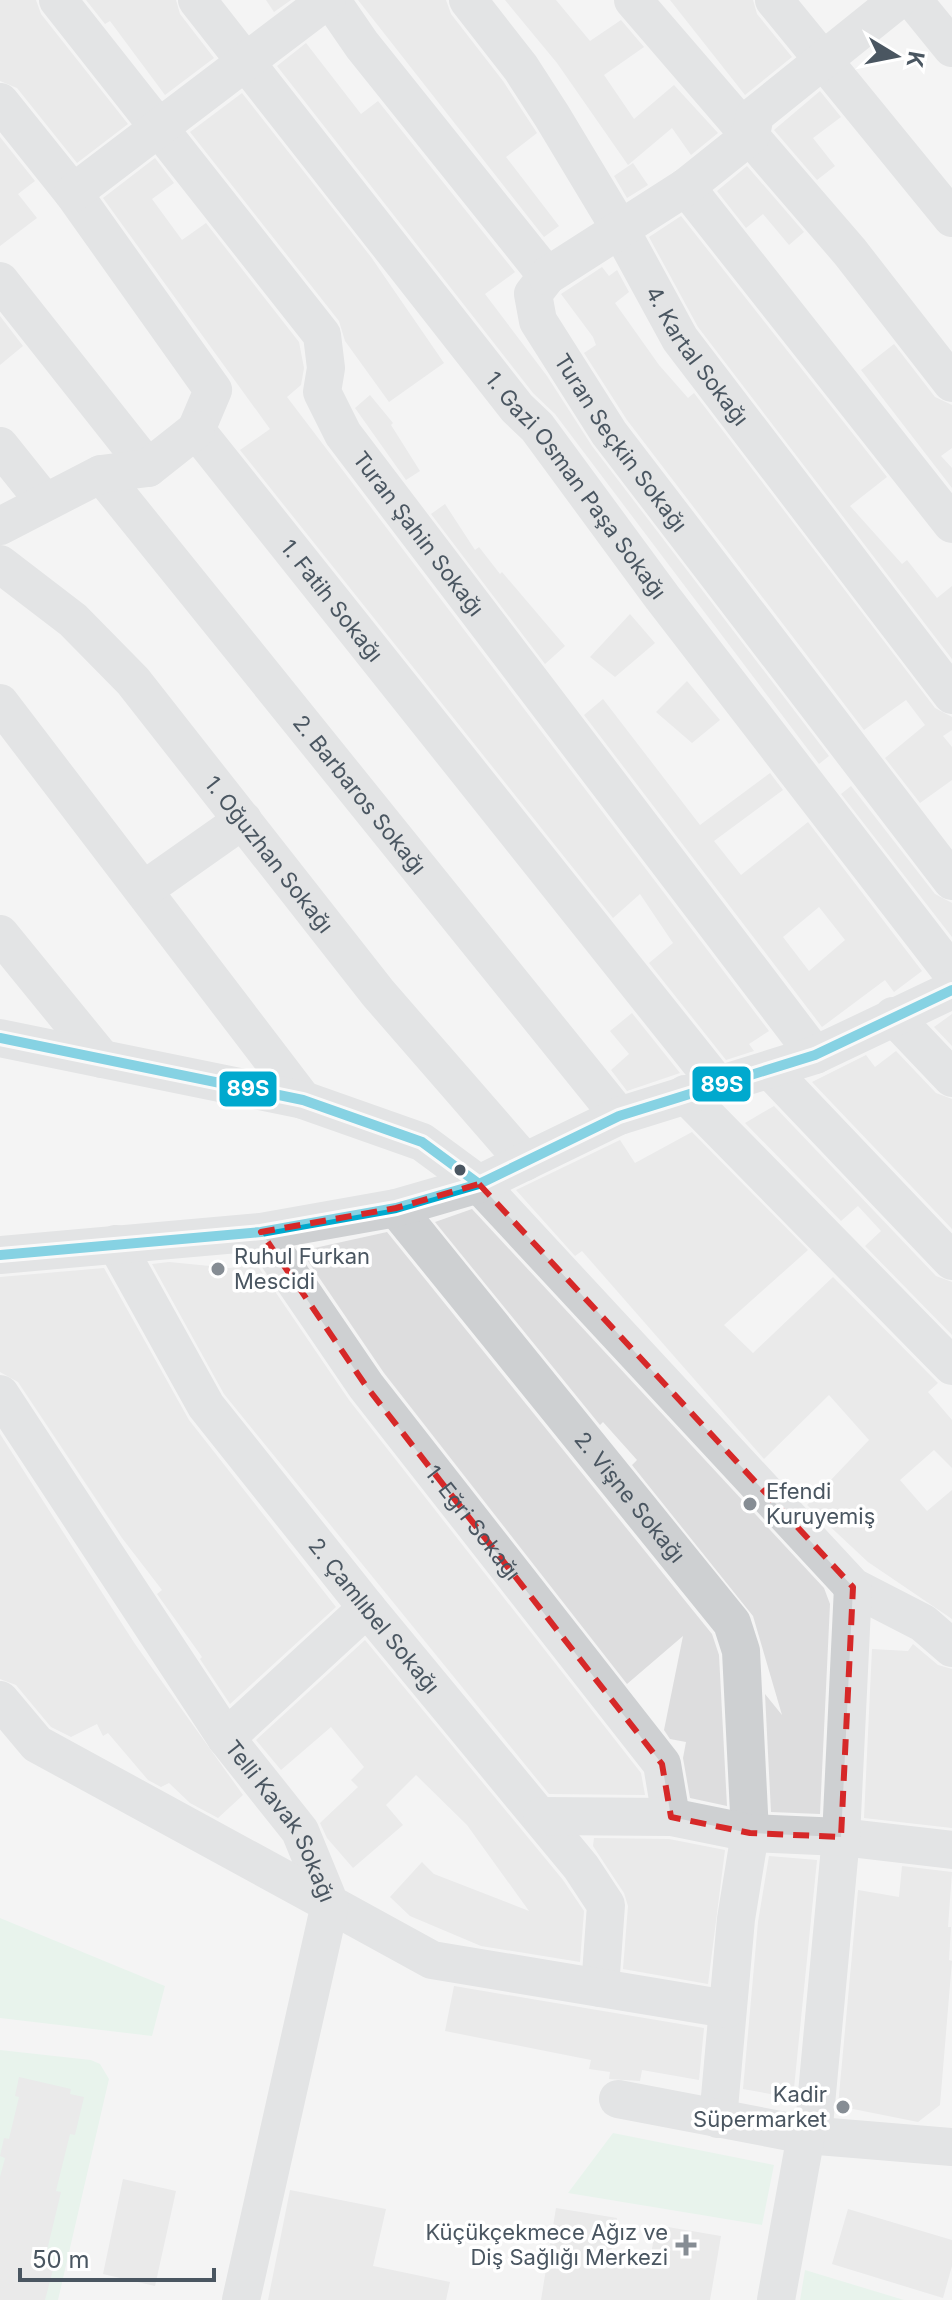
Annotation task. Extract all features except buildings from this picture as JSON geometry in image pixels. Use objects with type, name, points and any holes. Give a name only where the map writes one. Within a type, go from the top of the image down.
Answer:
[{"type":"street","name":"Turan Şahin Sokağı","points":[[58,0],[322,335],[326,368],[322,392],[343,434],[815,1055]]},
{"type":"street","name":"1. Gazi Osman Paşa Sokağı","points":[[197,0],[509,399],[537,427],[662,597],[952,973]]},
{"type":"street","points":[[73,193],[329,0],[547,276],[686,187],[751,135],[755,115],[826,62],[898,0]]},
{"type":"street","name":"4. Kartal Sokağı","points":[[468,0],[521,68],[620,229],[680,339],[952,695]]},
{"type":"street","points":[[633,0],[850,252],[952,383]]},
{"type":"street","points":[[774,0],[952,218]]},
{"type":"street","points":[[913,0],[952,48]]},
{"type":"street","points":[[0,102],[73,193],[213,390],[196,430],[148,468],[101,474],[0,526]]},
{"type":"street","points":[[686,187],[952,524]]},
{"type":"street","name":"Turan Seçkin Sokağı","points":[[547,276],[533,294],[538,321],[609,433],[952,881]]},
{"type":"street","points":[[0,281],[148,468]]},
{"type":"street","name":"1. Fatih Sokağı","points":[[196,430],[701,1089],[952,1366]]},
{"type":"street","points":[[0,446],[44,501]]},
{"type":"street","name":"2. Barbaros Sokağı","points":[[101,474],[619,1116]]},
{"type":"street","name":"1. Oğuzhan Sokağı","points":[[0,564],[73,620],[133,681],[378,993],[525,1162]]},
{"type":"street","points":[[0,703],[145,889],[303,1100]]},
{"type":"street","points":[[145,889],[243,820]]},
{"type":"street","points":[[0,934],[102,1059]]},
{"type":"street","points":[[0,1255],[261,1232],[396,1208],[479,1184],[619,1116],[815,1055],[952,990]]},
{"type":"street","points":[[893,1016],[952,1078]]},
{"type":"street","points":[[0,1038],[303,1100],[422,1142],[479,1184],[853,1587],[923,1623],[952,1648]]},
{"type":"street","points":[[771,1071],[952,1261]]},
{"type":"street","name":"2. Vişne Sokağı","points":[[396,1208],[732,1623],[741,1651],[750,1833],[736,1919],[718,2119]]},
{"type":"street","name":"1. Eğri Sokağı","points":[[261,1232],[366,1386],[662,1764],[671,1817]]},
{"type":"street","name":"2. Çamlıbel Sokağı","points":[[116,1244],[206,1406],[367,1608],[542,1816],[606,1905],[600,1988]]},
{"type":"street","name":"Telli Kavak Sokağı","points":[[0,1394],[226,1738],[300,1831],[330,1904],[432,1960],[727,2009]]},
{"type":"street","points":[[776,2300],[810,2136],[841,1837],[853,1587]]},
{"type":"street","points":[[226,1738],[367,1608]]},
{"type":"street","points":[[0,1700],[37,1744],[330,1904],[241,2300]]},
{"type":"street","points":[[542,1816],[671,1817],[750,1833],[841,1837],[952,1850]]},
{"type":"street","points":[[618,2099],[810,2136],[952,2147],[952,2132]]},
{"type":"highlighted area","points":[[479,1184],[853,1587],[841,1837],[750,1833],[671,1817],[662,1764],[366,1386],[261,1232],[396,1208]]},
{"type":"green space","points":[[0,1918],[165,1986],[152,2036],[0,2018]]},
{"type":"green space","points":[[0,2050],[91,2060],[100,2064],[109,2079],[58,2300],[0,2300]]},
{"type":"green space","points":[[613,2133],[774,2165],[762,2225],[568,2193]]},
{"type":"green space","points":[[805,2270],[904,2300],[800,2300]]},
{"type":"transit line","name":"89S","points":[[0,1255],[261,1232],[396,1208],[479,1184],[619,1116],[815,1055],[952,990]]},
{"type":"transit line","name":"89S","points":[[0,1038],[303,1100],[422,1142],[479,1184]]},
{"type":"place","name":"Ruhul Furkan Mescidi","points":[[218,1269]]},
{"type":"place","name":"Efendi Kuruyemiş","points":[[750,1504]]},
{"type":"place","name":"Kadir Süpermarket","points":[[843,2107]]},
{"type":"place","name":"Küçükçekmece Ağız ve Diş Sağlığı Merkezi","points":[[686,2245]]}]
